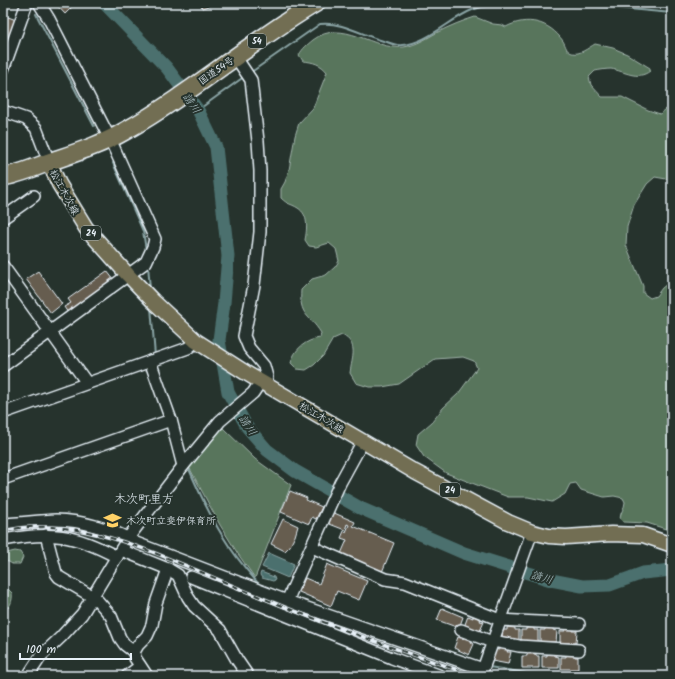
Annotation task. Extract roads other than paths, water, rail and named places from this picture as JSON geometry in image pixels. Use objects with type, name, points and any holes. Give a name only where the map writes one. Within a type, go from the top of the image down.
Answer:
[{"type":"highway","name":"国道54号","points":[[3,177],[20,174],[49,162],[83,151],[110,139],[172,101],[235,56],[316,3]]},
{"type":"highway","name":"国道54号","points":[[3,170],[49,162]]},
{"type":"main road","name":"松江木次線","points":[[49,162],[59,184],[86,228],[150,299],[200,344],[246,373],[415,472],[508,522],[532,532],[549,536],[566,537],[612,534],[643,535],[672,545]]},
{"type":"street","points":[[3,70],[27,3]]},
{"type":"street","points":[[3,366],[146,262],[154,247],[155,238],[110,139],[49,19],[38,3]]},
{"type":"street","points":[[28,676],[41,656],[73,625],[93,597],[128,538],[183,466],[224,417],[253,393],[267,377],[264,366],[249,348],[244,336],[254,285],[260,232],[260,171],[258,141],[248,74],[235,56]]},
{"type":"street","points":[[3,111],[26,119],[33,124],[39,133],[49,162]]},
{"type":"street","points":[[3,218],[34,196]]},
{"type":"street","points":[[3,266],[87,383]]},
{"type":"street","points":[[3,413],[200,344]]},
{"type":"street","points":[[150,361],[170,420],[183,466]]},
{"type":"street","points":[[3,479],[170,420]]},
{"type":"street","points":[[289,598],[329,506],[363,441]]},
{"type":"street","points":[[3,524],[57,520],[77,522],[98,528],[483,669],[532,532]]},
{"type":"street","points":[[3,540],[23,536],[46,535],[76,538],[119,554],[168,569],[180,578],[188,597],[194,606],[220,630],[248,676]]},
{"type":"street","points":[[46,535],[54,567],[59,577],[93,597],[111,616],[120,638],[134,652]]},
{"type":"street","points":[[312,547],[385,579],[405,582],[500,620],[579,624]]},
{"type":"street","points":[[147,676],[135,658],[134,652],[138,645],[147,636],[152,625],[156,603],[168,569]]},
{"type":"street","points":[[191,577],[392,658],[441,676]]},
{"type":"street","points":[[461,630],[492,642],[519,646],[579,650]]},
{"type":"street","points":[[127,676],[140,666]]},
{"type":"water","points":[[269,553],[294,564],[288,578],[262,567]]},
{"type":"water","points":[[261,572],[274,577],[275,580],[273,581],[262,578],[260,575]]},
{"type":"waterway","name":"請川","points":[[104,3],[167,68],[198,110],[216,147],[228,256],[219,340],[228,392],[247,427],[267,450],[295,471],[360,508],[464,553],[551,580],[582,586],[610,585],[643,573],[672,570]]},
{"type":"waterway","points":[[250,73],[320,24],[346,27],[394,45],[411,44],[429,36],[472,10],[502,3]]},
{"type":"waterway","points":[[564,3],[672,13]]},
{"type":"waterway","points":[[36,14],[94,126]]},
{"type":"waterway","points":[[198,110],[245,76]]},
{"type":"waterway","points":[[113,163],[143,231],[146,250]]},
{"type":"waterway","points":[[148,265],[150,289]]},
{"type":"waterway","points":[[151,307],[155,356]]},
{"type":"waterway","points":[[189,469],[217,527],[234,553],[260,585]]},
{"type":"waterway","points":[[489,667],[526,673],[563,676],[672,674]]},
{"type":"railway","points":[[3,531],[28,527],[53,527],[79,530],[104,536],[178,562],[271,602],[333,626],[476,676]]},
{"type":"place","name":"木次町立斐伊保育所","points":[[113,520]]},
{"type":"district","name":"木次町里方","points":[[144,499]]}]
